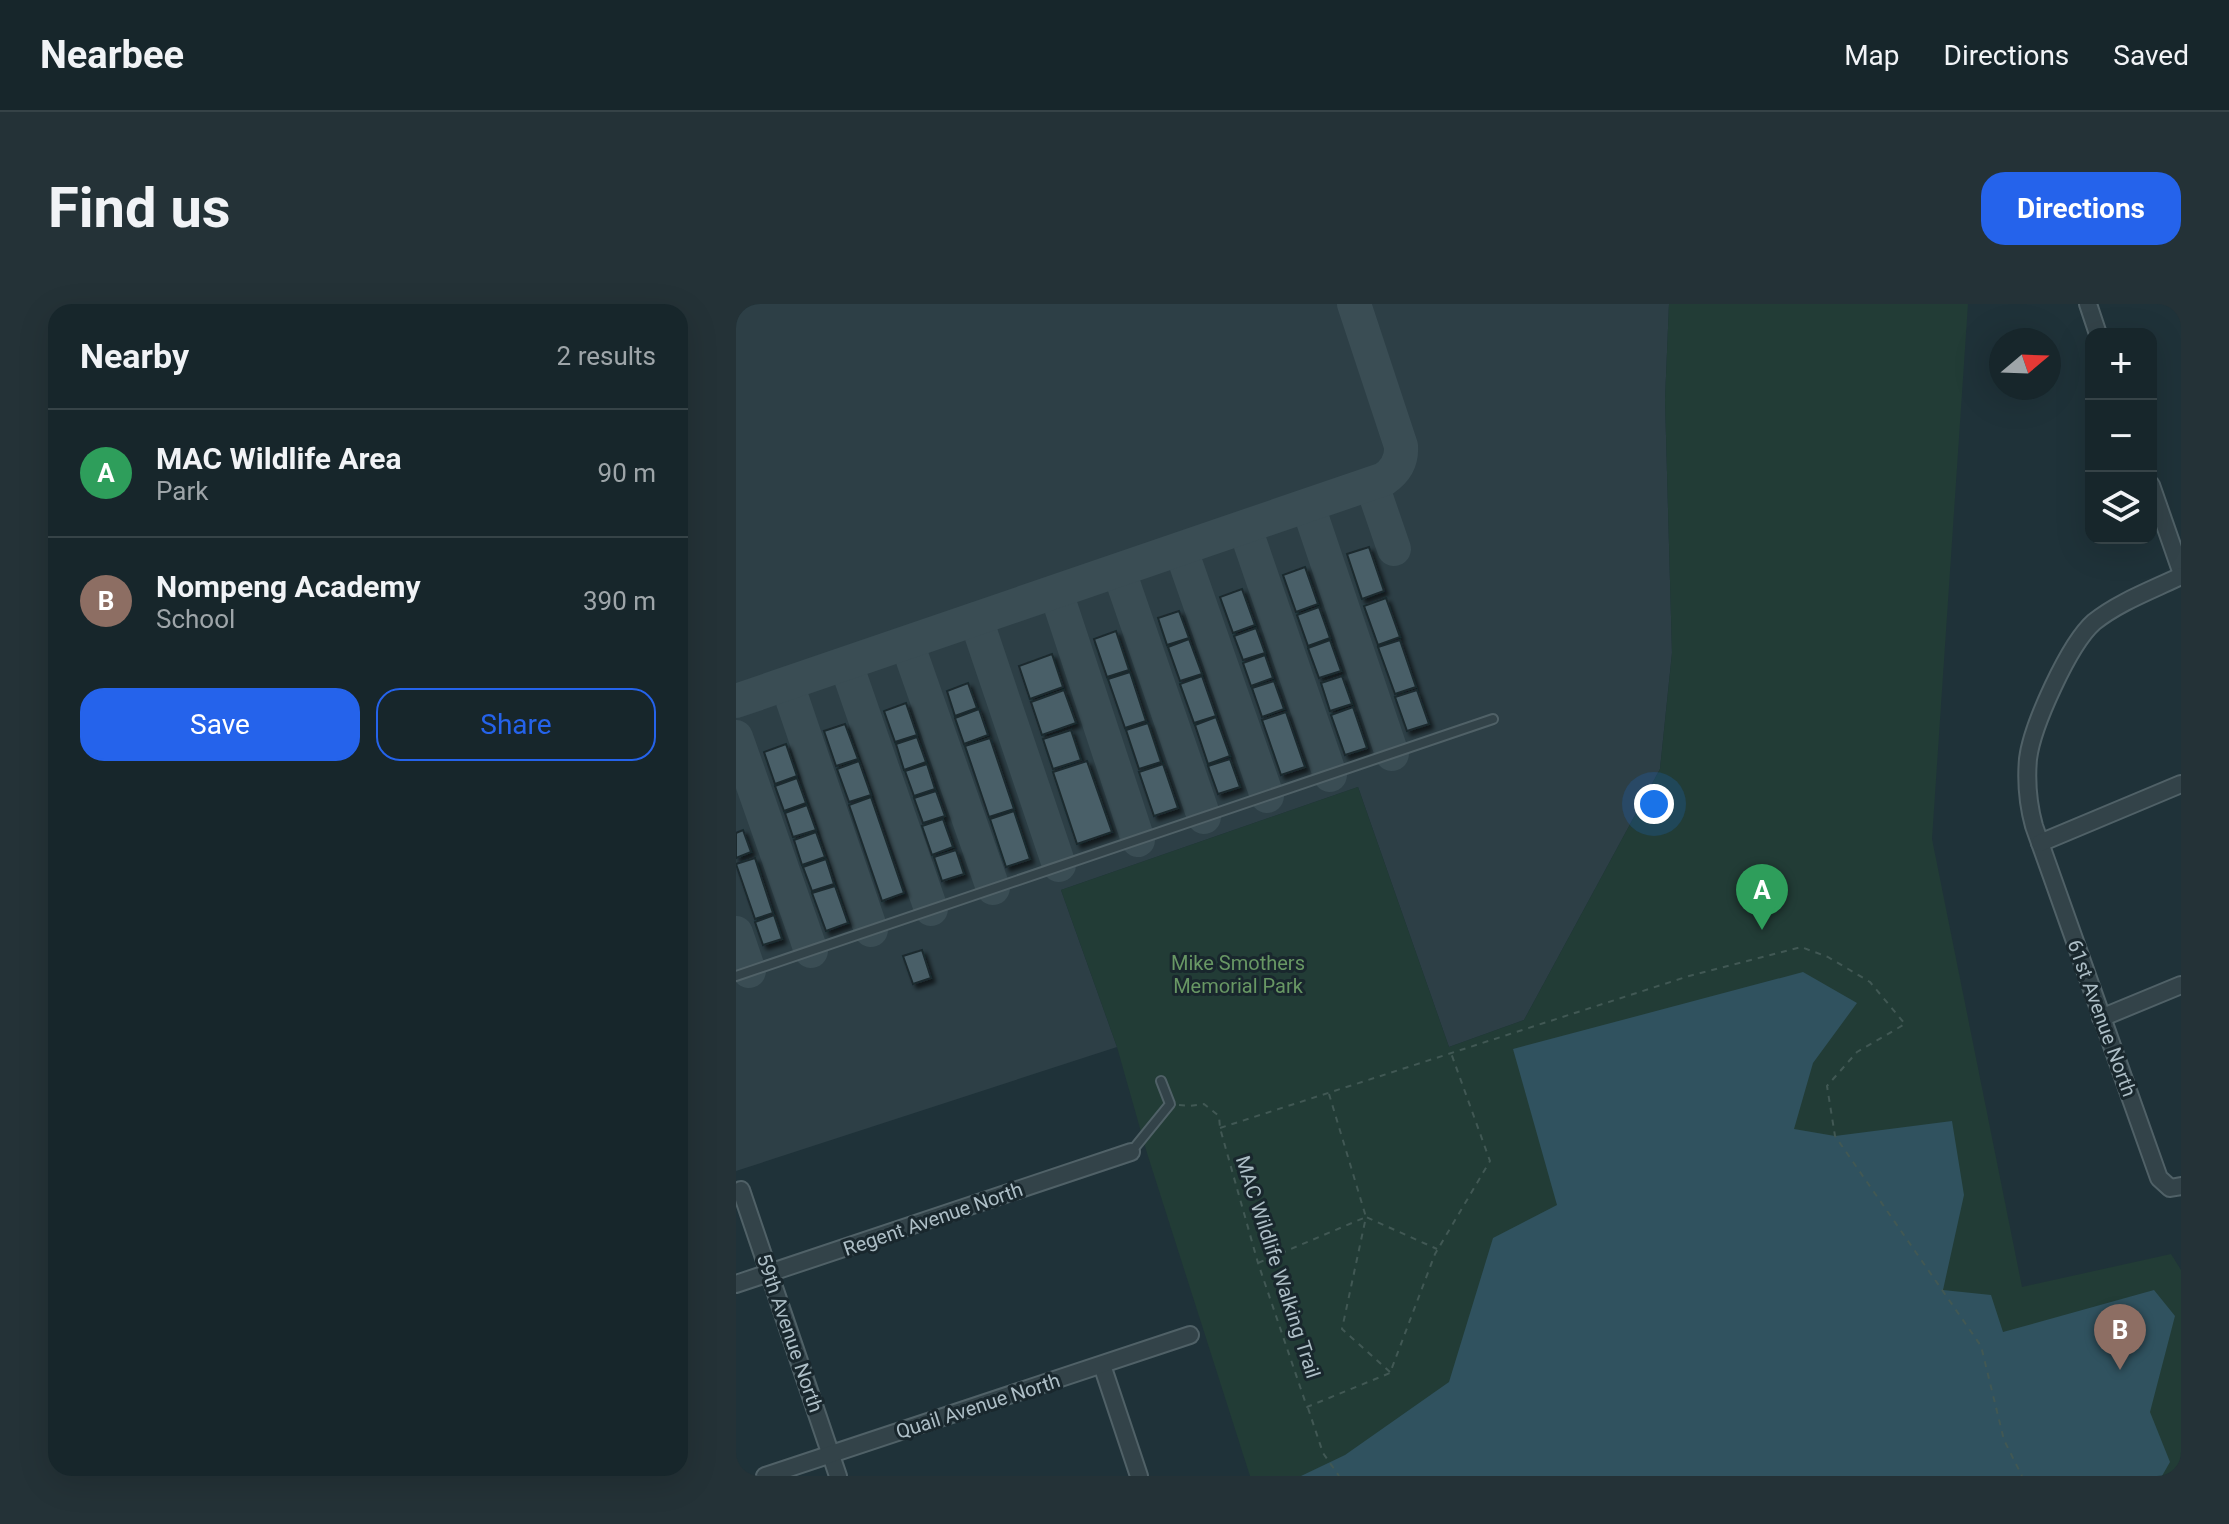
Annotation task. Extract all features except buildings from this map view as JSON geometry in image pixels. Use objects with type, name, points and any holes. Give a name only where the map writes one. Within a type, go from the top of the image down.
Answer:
[{"type":"street","points":[[2088,304],[2096,328]]},
{"type":"street","points":[[2157,503],[2181,574]]},
{"type":"street","name":"61st Avenue North","points":[[2175,1187],[2159,1178],[2028,804],[2029,757],[2034,733],[2061,671],[2091,625],[2107,613],[2181,574]]},
{"type":"street","points":[[2040,843],[2181,784]]},
{"type":"street","points":[[2101,1018],[2181,985]]},
{"type":"street","name":"Regent Avenue North","points":[[736,1284],[1131,1152]]},
{"type":"street","name":"59th Avenue North","points":[[741,1190],[838,1476]]},
{"type":"street","name":"Quail Avenue North","points":[[765,1476],[1190,1335]]},
{"type":"street","points":[[1102,1365],[1139,1476]]},
{"type":"lane","points":[[736,976],[1493,719]]},
{"type":"lane","points":[[1131,1152],[1170,1104],[1161,1081]]},
{"type":"path","points":[[1170,1104],[1204,1104],[1219,1116],[1220,1128],[1689,976],[1801,947],[1828,957],[1870,982],[1905,1024],[1857,1052],[1827,1086],[1835,1136],[1981,1346],[2004,1440],[2022,1476]]},
{"type":"path","points":[[1328,1093],[1366,1217],[1342,1329],[1390,1373],[1438,1250],[1490,1161],[1451,1053]]},
{"type":"path","name":"MAC Wildlife Walking Trail","points":[[1220,1128],[1258,1263],[1307,1407],[1390,1373]]},
{"type":"path","points":[[1258,1263],[1366,1217],[1438,1250]]},
{"type":"path","points":[[1307,1407],[1323,1453],[1339,1476]]},
{"type":"shaded area","points":[[736,304],[1669,304],[1665,400],[1672,653],[1660,769],[1524,1020],[1449,1047],[1358,787],[1061,890],[1117,1047],[736,1171]]},
{"type":"green space","name":"Mike Smothers Memorial Park","points":[[1669,304],[1968,304],[1932,839],[2022,1287],[2171,1254],[2181,1270],[2181,1476],[1250,1476],[1147,1153],[1117,1047],[1061,890],[1358,787],[1449,1047],[1524,1020],[1660,769],[1672,653],[1665,400]]},
{"type":"water","points":[[1803,972],[1857,1003],[1813,1063],[1794,1129],[1835,1136],[1952,1121],[1964,1195],[1943,1290],[1991,1295],[2003,1332],[2154,1290],[2175,1316],[2150,1412],[2170,1462],[2162,1476],[1301,1476],[1345,1455],[1449,1382],[1493,1238],[1557,1205],[1513,1049]]},
{"type":"taxiway","points":[[736,701],[1384,479],[1397,465],[1401,446],[1354,304]]},
{"type":"taxiway","points":[[1372,485],[1394,549]]},
{"type":"taxiway","points":[[1308,506],[1392,754]]},
{"type":"taxiway","points":[[1245,528],[1330,775]]},
{"type":"taxiway","points":[[1181,550],[1267,796]]},
{"type":"taxiway","points":[[1119,571],[1204,817]]},
{"type":"taxiway","points":[[1056,592],[1138,840]]},
{"type":"taxiway","points":[[976,619],[1059,865]]},
{"type":"taxiway","points":[[907,643],[993,888]]},
{"type":"taxiway","points":[[846,664],[931,909]]},
{"type":"taxiway","points":[[787,684],[871,930]]},
{"type":"taxiway","points":[[736,737],[811,951]]},
{"type":"taxiway","points":[[736,933],[749,971]]},
{"type":"place","name":"MAC Wildlife Area","points":[[1762,930]]},
{"type":"place","name":"Nompeng Academy","points":[[2120,1370]]}]
